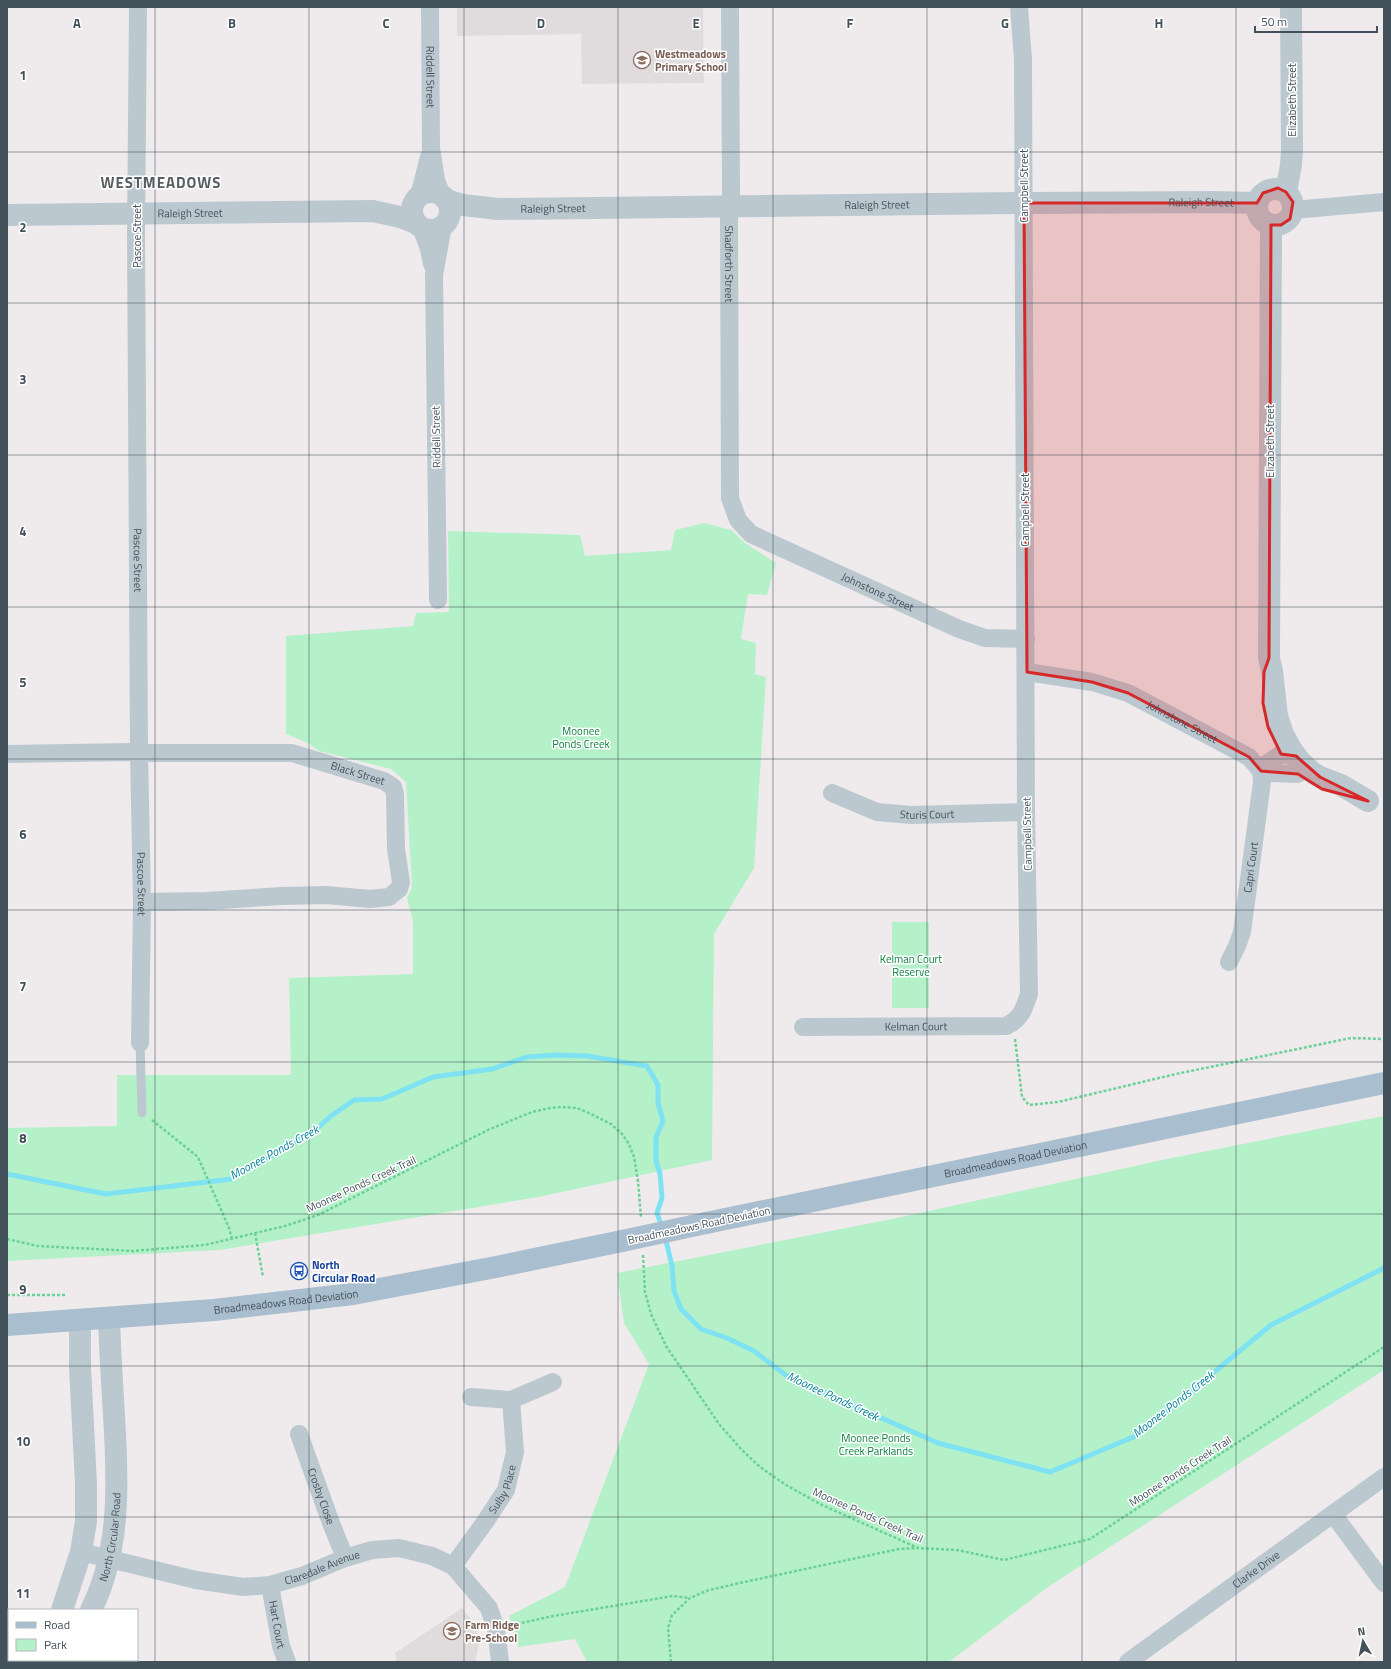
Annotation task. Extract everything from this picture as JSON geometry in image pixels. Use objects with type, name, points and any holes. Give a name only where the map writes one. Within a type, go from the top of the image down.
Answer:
[{"type":"main road","name":"Broadmeadows Road Deviation","points":[[7,1325],[214,1310],[353,1294],[496,1267],[1384,1083]]},
{"type":"street","name":"Pascoe Street","points":[[138,7],[136,214],[139,753],[142,902],[140,1043]]},
{"type":"street","name":"Riddell Street","points":[[430,7],[431,148],[436,180],[444,198]]},
{"type":"street","name":"Shadforth Street","points":[[730,7],[730,498],[738,520]]},
{"type":"street","name":"Campbell Street","points":[[1019,7],[1024,59],[1027,672],[1026,812],[1029,994],[1024,1012]]},
{"type":"street","name":"Elizabeth Street","points":[[1290,201],[1292,150],[1291,7]]},
{"type":"street","name":"Riddell Street","points":[[417,198],[431,148]]},
{"type":"street","points":[[1278,188],[1290,201],[1290,218],[1285,223],[1271,225],[1262,220],[1258,214],[1257,203],[1263,193],[1271,189],[1278,188]]},
{"type":"street","points":[[431,192],[444,198],[450,209],[448,219],[444,225],[432,230],[418,225],[412,212],[417,198],[431,192]]},
{"type":"street","name":"Raleigh Street","points":[[373,211],[417,198]]},
{"type":"street","name":"Raleigh Street","points":[[444,198],[463,205],[498,209],[730,205],[1257,203]]},
{"type":"street","points":[[1290,201],[1384,202]]},
{"type":"street","name":"Raleigh Street","points":[[444,225],[472,214],[498,209]]},
{"type":"street","name":"Raleigh Street","points":[[7,215],[373,211],[400,217],[418,225]]},
{"type":"street","name":"Riddell Street","points":[[418,225],[429,248],[434,275],[438,600]]},
{"type":"street","name":"Riddell Street","points":[[434,275],[444,225]]},
{"type":"street","name":"Elizabeth Street","points":[[1271,225],[1269,658],[1264,672],[1264,710],[1270,734],[1292,761]]},
{"type":"street","name":"Johnstone Street","points":[[738,520],[751,534],[959,629],[985,638],[1026,639]]},
{"type":"street","name":"Johnstone Street","points":[[1027,672],[1092,682],[1128,693],[1249,757],[1260,771]]},
{"type":"street","name":"Black Street","points":[[7,754],[292,753],[384,781],[393,787],[395,794],[396,848],[401,882],[399,889],[389,898],[326,895],[206,901],[142,902]]},
{"type":"street","points":[[1292,761],[1269,773],[1260,771],[1265,765],[1292,761]]},
{"type":"street","points":[[1292,761],[1312,784],[1322,790],[1376,804]]},
{"type":"street","name":"Capri Court","points":[[1229,962],[1242,932],[1262,782],[1260,771]]},
{"type":"street","name":"Sturis Court","points":[[832,793],[877,812],[911,815],[1026,812]]},
{"type":"street","name":"Kelman Court","points":[[803,1027],[1006,1026],[1018,1019],[1024,1012]]},
{"type":"street","name":"North Circular Road","points":[[92,1609],[96,1600],[109,1560],[116,1510],[117,1478],[109,1318]]},
{"type":"street","points":[[62,1609],[81,1552],[86,1521],[86,1484],[80,1367],[80,1320]]},
{"type":"street","points":[[471,1397],[511,1400],[553,1382]]},
{"type":"street","name":"Sulby Place","points":[[453,1566],[506,1490],[515,1452],[511,1400]]},
{"type":"street","name":"Crosby Close","points":[[299,1434],[345,1558]]},
{"type":"street","points":[[84,1444],[115,1440]]},
{"type":"street","name":"Clarke Drive","points":[[1128,1662],[1384,1477]]},
{"type":"street","points":[[1333,1514],[1384,1583]]},
{"type":"street","name":"Claredale Avenue","points":[[81,1552],[196,1580],[242,1587],[270,1585],[302,1576],[345,1558],[372,1550],[399,1548],[432,1556],[453,1566],[489,1608],[496,1629],[500,1662]]},
{"type":"street","name":"Hart Court","points":[[270,1585],[281,1646],[288,1662]]},
{"type":"lane","name":"Pascoe Street","points":[[140,1043],[142,1113]]},
{"type":"path","points":[[1011,1039],[1015,1039],[1016,1042],[1022,1097],[1029,1105],[1058,1102],[1176,1074],[1351,1038],[1384,1039]]},
{"type":"path","name":"Moonee Ponds Creek Trail","points":[[7,1239],[38,1246],[132,1251],[205,1245],[232,1239],[318,1215],[490,1129],[532,1112],[550,1108],[576,1108],[591,1114],[611,1124],[622,1134],[629,1144]]},
{"type":"path","points":[[142,1113],[198,1157],[229,1228],[232,1239]]},
{"type":"path","points":[[255,1233],[263,1277]]},
{"type":"path","points":[[7,1295],[65,1295]]},
{"type":"path","name":"Moonee Ponds Creek Trail","points":[[647,1300],[651,1314],[666,1346],[702,1400],[719,1424],[741,1449],[760,1467],[786,1485],[820,1504],[918,1548],[957,1550],[1004,1560],[1090,1539],[1384,1347]]},
{"type":"path","points":[[671,1662],[668,1628],[672,1615],[690,1598],[706,1591],[735,1584],[899,1549],[918,1548]]},
{"type":"path","points":[[496,1629],[553,1616],[673,1596],[690,1598]]},
{"type":"highlighted area","points":[[1278,188],[1286,192],[1293,202],[1290,219],[1281,225],[1271,225],[1269,658],[1264,672],[1263,703],[1268,727],[1281,754],[1296,756],[1320,777],[1368,801],[1322,789],[1298,774],[1261,771],[1249,757],[1128,693],[1092,682],[1027,672],[1024,203],[1257,203],[1263,193]]},
{"type":"shaded area","name":"Westmeadows Primary School","points":[[457,7],[703,7],[704,83],[582,84],[581,34],[457,36]]},
{"type":"shaded area","name":"Farm Ridge Pre-School","points":[[462,1608],[473,1622],[480,1640],[475,1662],[397,1662],[395,1653]]},
{"type":"green space","name":"Moonee Ponds Creek","points":[[704,523],[731,530],[745,543],[776,563],[767,595],[748,594],[741,639],[756,643],[755,674],[766,677],[754,868],[714,934],[712,1160],[538,1197],[220,1250],[7,1261],[7,1128],[117,1126],[117,1075],[291,1075],[289,978],[413,974],[413,921],[407,898],[412,887],[406,782],[391,769],[319,751],[308,743],[286,734],[286,636],[413,626],[416,613],[449,612],[448,531],[580,535],[585,556],[671,550],[675,530]]},
{"type":"green space","name":"Kelman Court Reserve","points":[[892,922],[929,922],[929,1008],[892,1008]]},
{"type":"green space","name":"Moonee Ponds Creek Parklands","points":[[1384,1116],[1384,1370],[1048,1587],[949,1662],[587,1662],[575,1639],[518,1647],[509,1616],[565,1587],[649,1364],[624,1323],[617,1273],[897,1218],[1167,1159]]},
{"type":"waterway","name":"Moonee Ponds Creek","points":[[7,1174],[106,1194],[232,1179],[313,1132],[331,1116],[354,1100],[382,1099],[433,1077],[492,1069],[527,1057],[555,1055],[587,1056],[647,1066],[658,1085],[658,1103],[663,1121],[656,1137],[656,1161],[660,1174],[662,1198],[657,1213],[662,1227]]},
{"type":"waterway","name":"Moonee Ponds Creek","points":[[665,1236],[672,1266],[674,1291],[681,1309],[701,1329],[727,1338],[754,1351],[787,1376],[938,1443],[1050,1472],[1138,1435],[1271,1325],[1384,1268]]},
{"type":"place","name":"Westmeadows Primary School","points":[[642,60]]},
{"type":"place","name":"North Circular Road","points":[[299,1271]]},
{"type":"place","name":"Farm Ridge Pre-School","points":[[452,1631]]},
{"type":"district","name":"WESTMEADOWS","points":[[161,182]]}]
